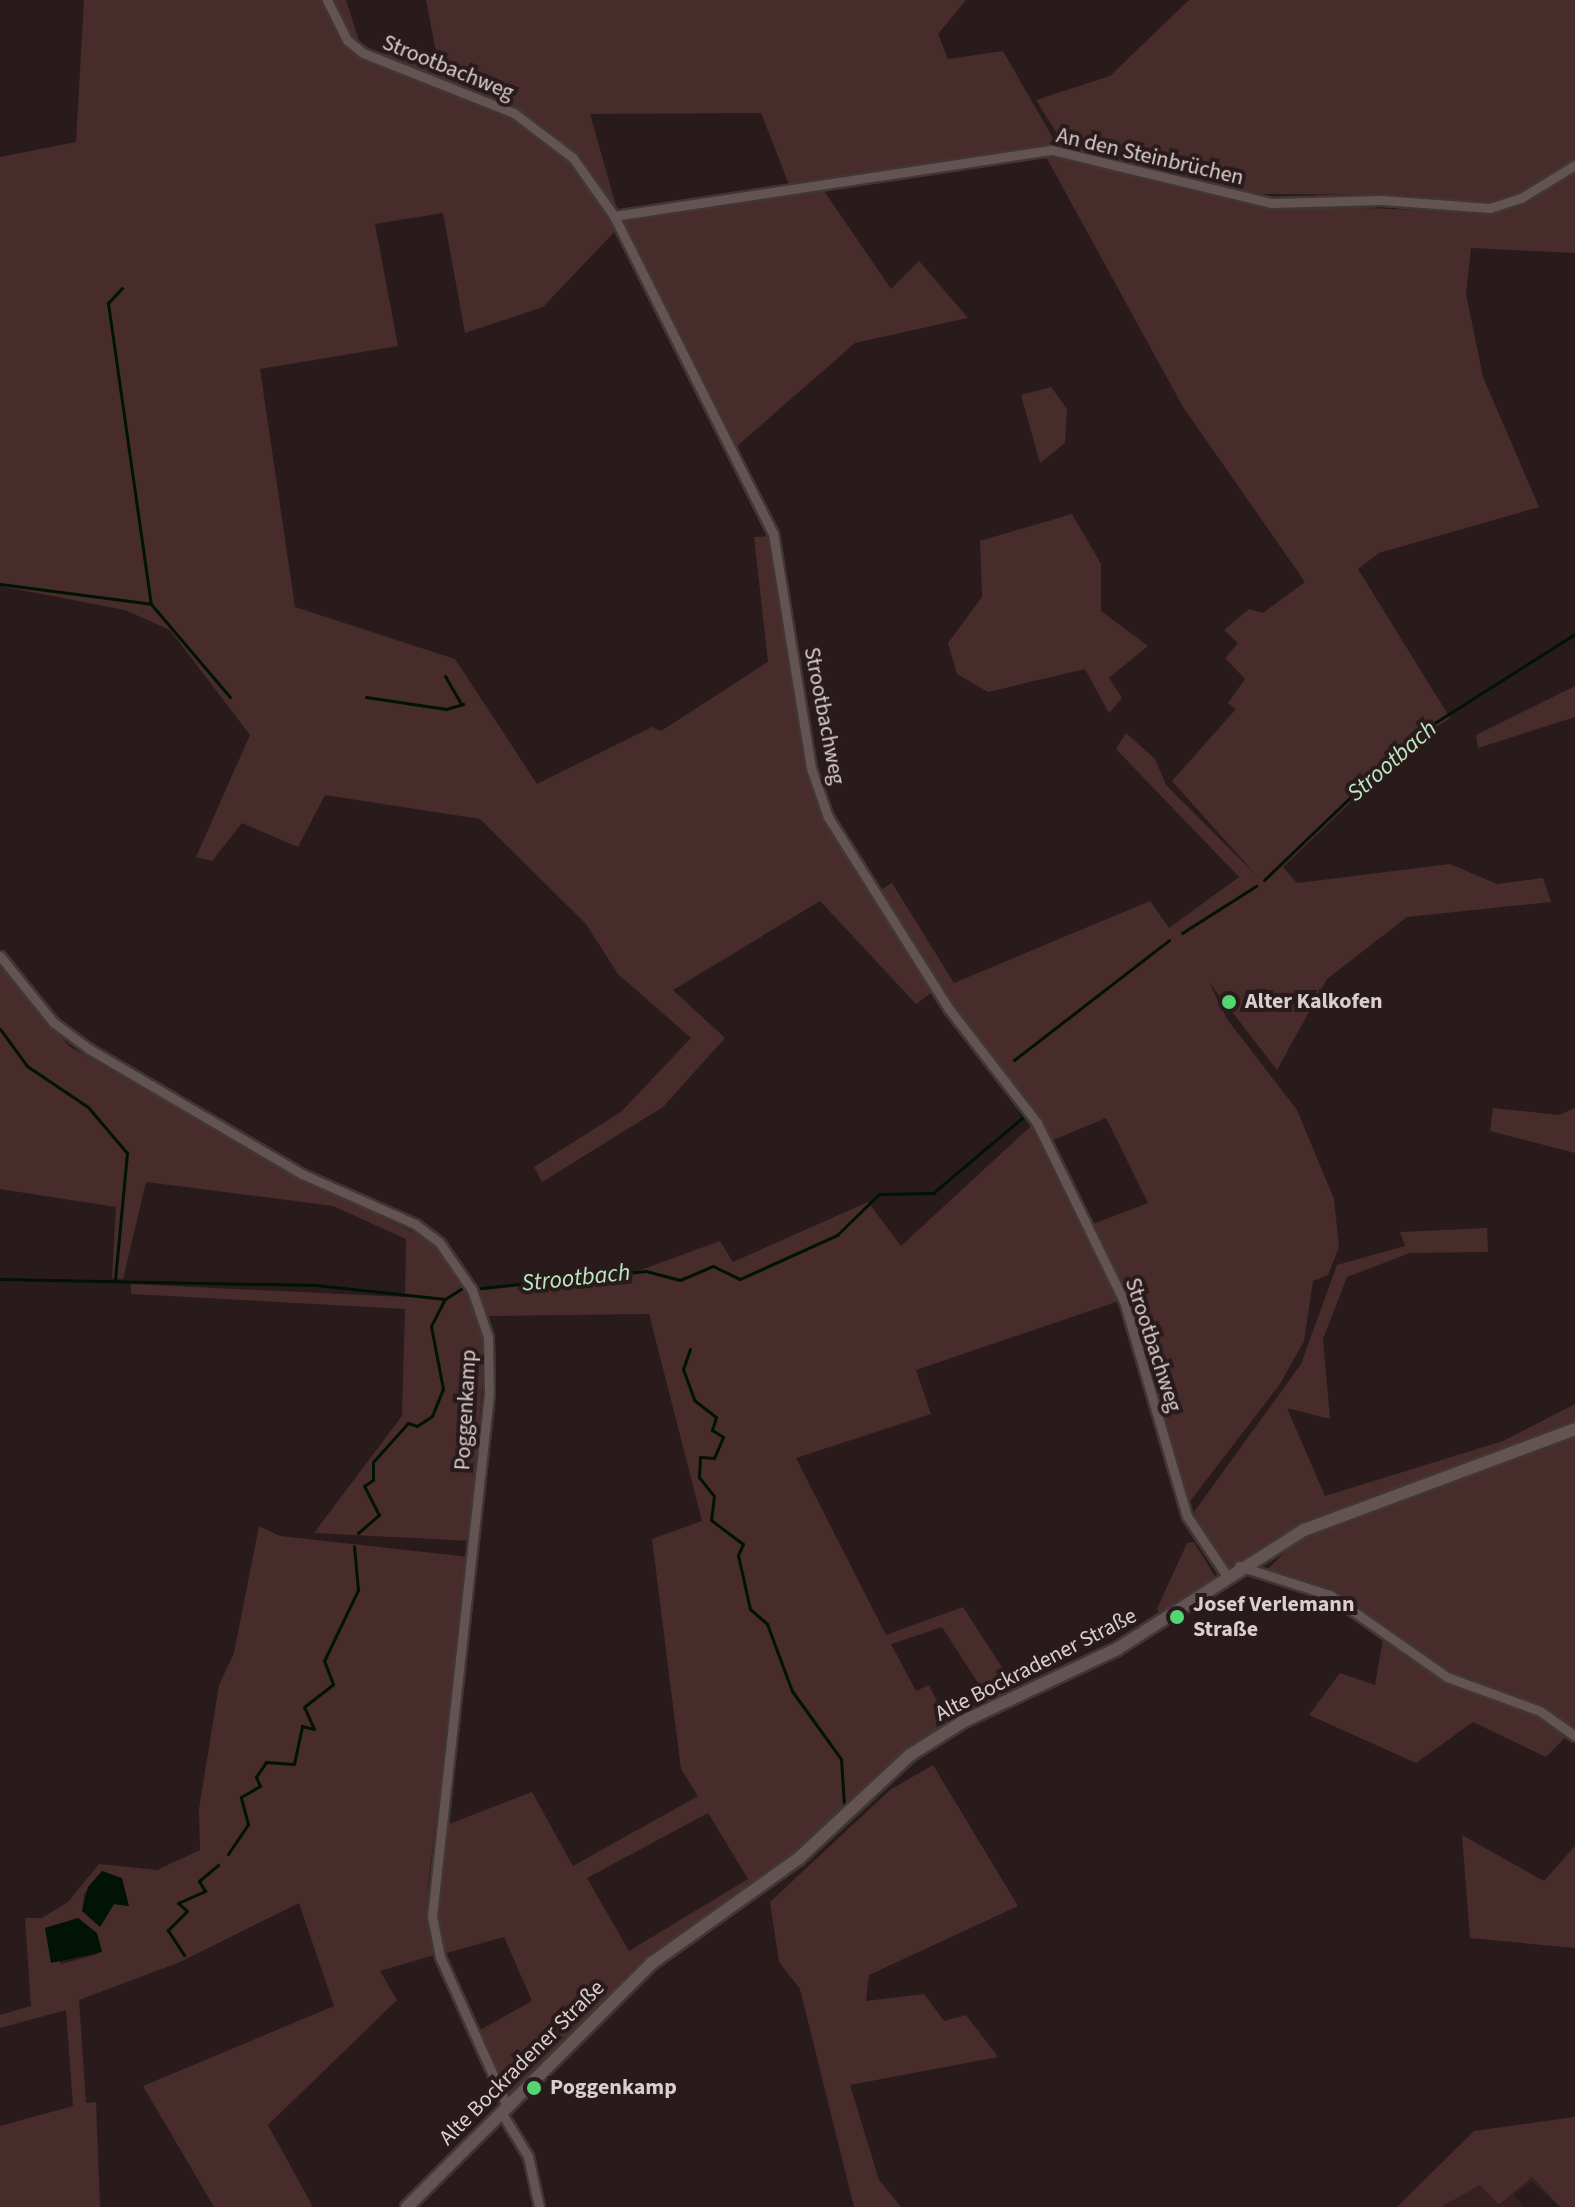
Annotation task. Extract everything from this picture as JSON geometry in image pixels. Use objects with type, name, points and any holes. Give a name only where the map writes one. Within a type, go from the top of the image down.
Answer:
[{"type":"street","name":"Strootbachweg","points":[[327,0],[347,40],[363,53],[514,113],[573,158],[614,216],[773,533],[811,768],[828,817],[949,1009],[1037,1123],[1124,1301],[1187,1516],[1227,1576]]},
{"type":"street","name":"An den Steinbrüchen","points":[[614,216],[1052,150],[1271,203],[1382,200],[1490,208],[1521,198],[1575,165]]},
{"type":"street","name":"Poggenkamp","points":[[0,956],[53,1022],[89,1049],[242,1142],[415,1224],[439,1242],[472,1290],[488,1337],[489,1394],[432,1916],[440,1957],[504,2109],[528,2156],[539,2207]]},
{"type":"street","name":"Alte Bockradener Straße","points":[[407,2207],[652,1963],[798,1859],[910,1755],[964,1721],[1117,1649],[1239,1566],[1333,1518],[1575,1429]]},
{"type":"street","points":[[1239,1566],[1330,1595],[1447,1677],[1540,1711],[1575,1736]]},
{"type":"shaded area","points":[[84,0],[346,0],[362,50],[438,62],[426,0],[966,0],[938,34],[948,59],[1003,51],[1054,140],[1042,150],[790,187],[761,113],[590,114],[618,213],[571,159],[618,228],[543,307],[465,333],[443,213],[375,224],[398,346],[260,369],[295,607],[455,659],[537,784],[652,727],[661,731],[768,662],[754,537],[771,536],[813,783],[935,990],[916,1004],[820,901],[673,990],[725,1038],[663,1107],[542,1182],[534,1167],[621,1112],[691,1038],[618,974],[586,924],[480,819],[325,795],[298,847],[242,823],[212,861],[196,857],[250,735],[170,630],[125,610],[0,586],[0,157],[76,142]]},
{"type":"shaded area","points":[[1189,0],[1575,0],[1575,160],[1537,186],[1480,205],[1404,195],[1255,194],[1054,147],[1062,142],[1036,100],[1110,76]]},
{"type":"shaded area","points":[[1053,152],[1277,205],[1485,212],[1534,197],[1575,171],[1575,253],[1471,248],[1466,294],[1483,377],[1539,507],[1379,553],[1358,569],[1450,718],[1416,739],[1283,867],[1297,883],[1450,864],[1497,884],[1543,878],[1551,902],[1407,917],[1327,979],[1277,1070],[1209,982],[1227,1019],[1297,1110],[1334,1199],[1339,1247],[1328,1275],[1313,1281],[1304,1341],[1280,1384],[1187,1505],[1127,1291],[1093,1224],[1148,1203],[1106,1118],[1053,1140],[981,1051],[879,891],[892,883],[954,983],[1150,901],[1169,928],[1239,877],[1116,749],[1126,733],[1155,759],[1166,785],[1258,877],[1172,781],[1236,709],[1228,703],[1245,679],[1225,658],[1238,643],[1224,630],[1249,609],[1263,613],[1305,582],[1183,407],[1045,155]]},
{"type":"shaded area","points":[[822,188],[891,289],[919,261],[968,318],[855,343],[736,447],[618,219]]},
{"type":"shaded area","points":[[1051,387],[1067,409],[1065,443],[1040,463],[1021,395]]},
{"type":"shaded area","points":[[1072,514],[1101,564],[1101,611],[1148,646],[1109,678],[1122,698],[1109,713],[1085,669],[988,692],[957,674],[948,643],[982,597],[980,541]]},
{"type":"shaded area","points":[[1575,686],[1575,717],[1478,748],[1476,735]]},
{"type":"shaded area","points":[[0,963],[69,1046],[247,1149],[436,1244],[469,1291],[486,1338],[471,1541],[314,1533],[402,1416],[405,1309],[131,1294],[131,1284],[405,1297],[406,1239],[333,1206],[146,1182],[123,1279],[112,1278],[116,1207],[0,1189]]},
{"type":"shaded area","points":[[1493,1108],[1559,1115],[1575,1108],[1575,1153],[1490,1131]]},
{"type":"shaded area","points":[[1031,1126],[1122,1300],[916,1370],[931,1414],[796,1458],[886,1635],[963,1607],[1018,1692],[968,1712],[964,1704],[985,1694],[942,1627],[891,1644],[916,1691],[929,1685],[949,1726],[897,1759],[797,1857],[649,1961],[506,2096],[478,2031],[532,2001],[504,1937],[443,1954],[435,1914],[441,1827],[532,1792],[573,1866],[698,1796],[681,1769],[652,1539],[702,1521],[649,1314],[484,1316],[476,1291],[630,1274],[720,1241],[733,1262],[868,1202],[901,1246]],"holes":[[[708,1813],[748,1879],[629,1951],[587,1878]]]},
{"type":"shaded area","points":[[1487,1228],[1488,1252],[1410,1253],[1347,1277],[1323,1339],[1330,1419],[1287,1408],[1325,1496],[1503,1441],[1575,1404],[1575,1424],[1314,1521],[1228,1570],[1194,1512],[1301,1364],[1337,1265],[1405,1246],[1400,1232]]},
{"type":"shaded area","points":[[1575,1435],[1575,1727],[1546,1757],[1473,1722],[1416,1763],[1309,1715],[1340,1673],[1375,1685],[1383,1639],[1447,1681],[1332,1592],[1264,1573],[1290,1547],[1331,1524]]},
{"type":"shaded area","points":[[259,1526],[280,1536],[469,1557],[428,1886],[434,1955],[380,1971],[397,2000],[268,2125],[313,2207],[214,2207],[143,2086],[334,2006],[299,1903],[180,1962],[79,2000],[86,2103],[96,2102],[100,2207],[0,2207],[0,2126],[73,2106],[66,2010],[0,2028],[0,2015],[31,2006],[25,1918],[42,1918],[68,1902],[99,1864],[157,1870],[200,1850],[199,1809],[219,1685],[234,1653]],"holes":[[[102,1871],[117,1877],[129,1906],[114,1904],[103,1922],[82,1911],[84,1894]],[[78,1919],[98,1954],[61,1964],[45,1928]]]},
{"type":"shaded area","points":[[1194,1542],[1216,1578],[1162,1617],[1157,1609],[1187,1543]]},
{"type":"shaded area","points":[[933,1765],[1018,1906],[869,1975],[866,2001],[924,1994],[944,2021],[966,2015],[998,2057],[850,2085],[879,2180],[901,2207],[854,2207],[800,1989],[779,1962],[770,1902],[890,1790]]},
{"type":"shaded area","points":[[1462,1835],[1544,1881],[1575,1846],[1575,1948],[1470,1938]]},
{"type":"shaded area","points":[[102,1871],[122,1878],[129,1906],[114,1904],[100,1927],[82,1911],[88,1887]]},
{"type":"shaded area","points":[[78,1918],[97,1933],[102,1952],[51,1963],[45,1928]]},
{"type":"shaded area","points":[[1575,2117],[1575,2207],[1560,2207],[1532,2177],[1499,2205],[1480,2185],[1441,2207],[1397,2207],[1474,2131]]},
{"type":"shaded area","points":[[1532,2176],[1560,2207],[1531,2182],[1514,2195],[1524,2207],[1441,2207],[1480,2184],[1500,2205]]},
{"type":"waterway","points":[[122,288],[108,303],[151,604]]},
{"type":"waterway","points":[[0,584],[151,604],[230,697]]},
{"type":"waterway","name":"Strootbach","points":[[1264,880],[1414,736],[1575,634]]},
{"type":"waterway","points":[[445,676],[461,704]]},
{"type":"waterway","points":[[366,697],[446,709],[463,704]]},
{"type":"waterway","name":"Strootbach","points":[[1182,933],[1256,886]]},
{"type":"waterway","name":"Strootbach","points":[[1014,1060],[1169,940]]},
{"type":"waterway","points":[[0,1029],[27,1066],[88,1107],[127,1153],[115,1279]]},
{"type":"waterway","name":"Strootbach","points":[[481,1288],[646,1271],[680,1280],[713,1266],[740,1279],[837,1235],[879,1194],[933,1193],[1023,1117],[1016,1103]]},
{"type":"waterway","name":"Strootbach","points":[[0,1279],[316,1285],[445,1299],[464,1287]]},
{"type":"waterway","points":[[358,1533],[379,1515],[364,1486],[373,1480],[373,1462],[408,1423],[417,1426],[432,1416],[443,1389],[431,1326],[445,1299]]},
{"type":"waterway","points":[[690,1349],[683,1369],[694,1400],[716,1417],[712,1430],[723,1437],[714,1458],[700,1457],[699,1477],[714,1496],[711,1520],[743,1544],[738,1555],[750,1609],[767,1624],[792,1691],[841,1759],[844,1804]]},
{"type":"waterway","points":[[228,1854],[248,1824],[241,1797],[260,1786],[256,1777],[266,1762],[294,1764],[302,1726],[314,1729],[304,1707],[333,1684],[324,1661],[358,1590],[354,1546]]},
{"type":"waterway","points":[[184,1955],[168,1930],[187,1911],[178,1903],[205,1891],[199,1881],[218,1865]]},
{"type":"place","name":"Alter Kalkofen","points":[[1229,1002]]},
{"type":"place","name":"Josef Verlemann Straße","points":[[1177,1617]]},
{"type":"place","name":"Poggenkamp","points":[[534,2088]]}]
